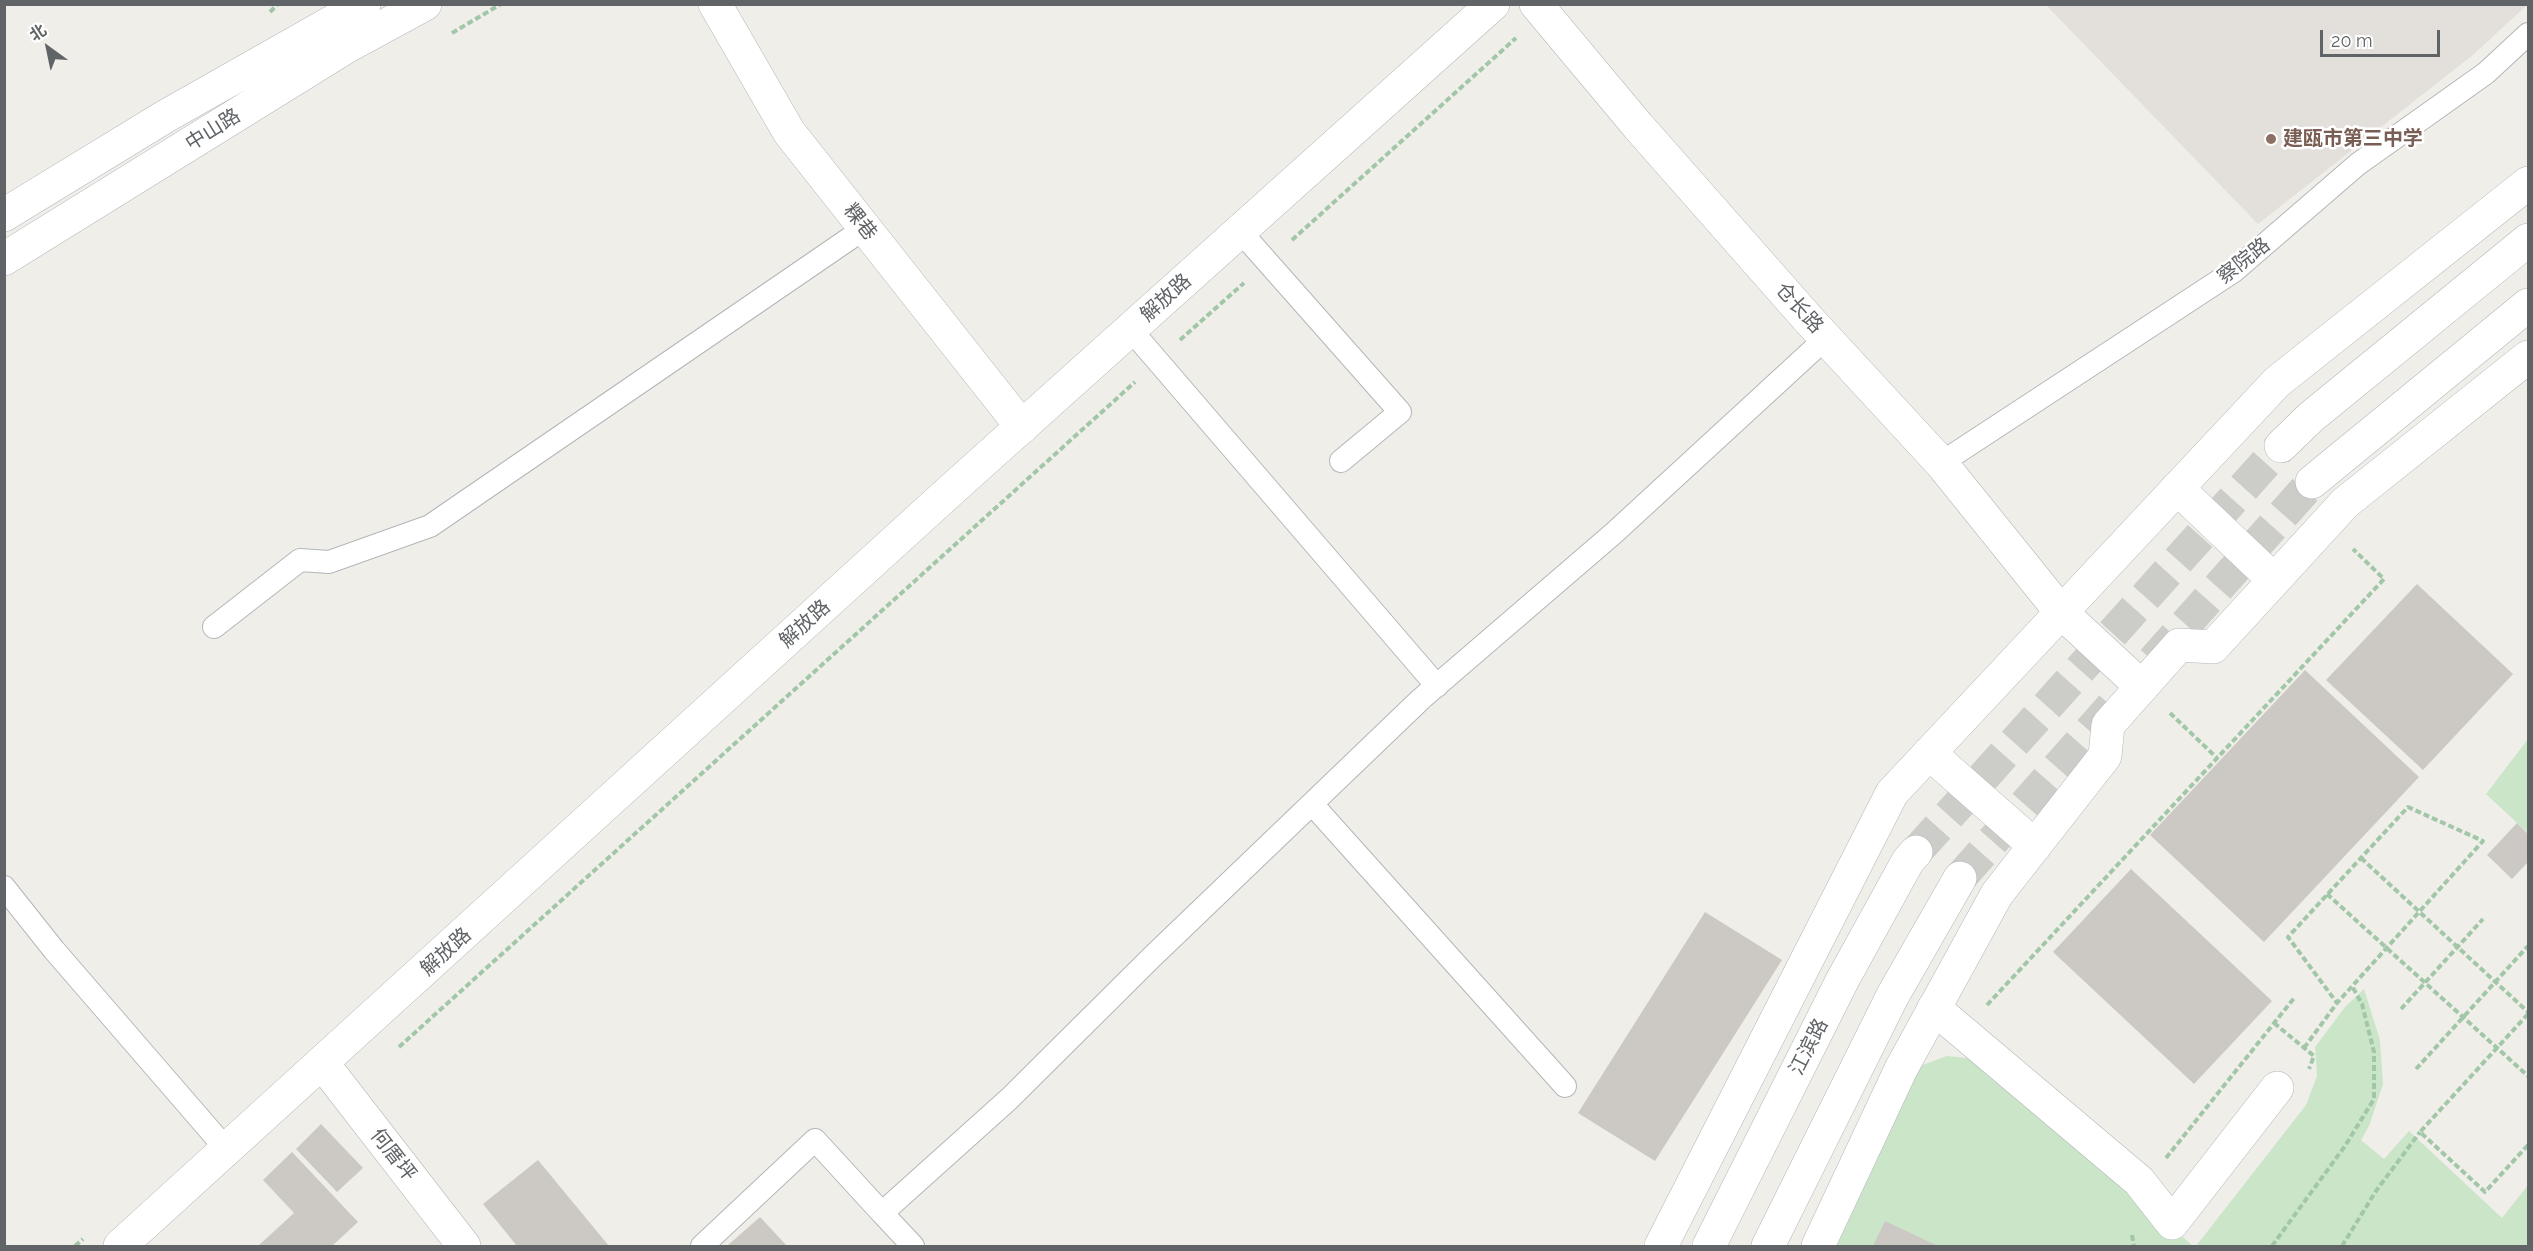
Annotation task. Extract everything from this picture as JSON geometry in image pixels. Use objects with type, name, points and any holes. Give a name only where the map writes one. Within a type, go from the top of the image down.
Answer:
[{"type":"street","name":"中山路","points":[[4,215],[166,116],[364,4]]},
{"type":"street","name":"粿巷","points":[[715,4],[789,132],[1022,427]]},
{"type":"street","name":"解放路","points":[[120,1246],[1022,427],[1492,4]]},
{"type":"street","name":"中山路","points":[[4,260],[346,48],[420,6]]},
{"type":"street","name":"仓长路","points":[[1540,9],[1638,126],[1941,464],[2061,612],[2142,687]]},
{"type":"street","points":[[1661,1246],[1892,793],[2277,382],[2529,183]]},
{"type":"street","points":[[2281,446],[2312,417],[2529,240]]},
{"type":"street","points":[[2312,482],[2529,305]]},
{"type":"street","points":[[1818,1246],[1901,1069],[1997,894],[2105,756],[2108,725],[2179,645],[2213,647],[2345,503],[2529,357]]},
{"type":"street","points":[[2177,488],[2274,580]]},
{"type":"street","points":[[1929,753],[2035,846]]},
{"type":"street","name":"江滨路","points":[[1709,1246],[1843,979],[1908,861],[1916,852]]},
{"type":"street","points":[[1768,1246],[1893,995],[1960,878]]},
{"type":"street","points":[[1934,1008],[2139,1181],[2172,1223],[2277,1088]]},
{"type":"street","name":"何厝坪","points":[[323,1064],[464,1246]]},
{"type":"lane","name":"察院路","points":[[1941,464],[2234,271],[2358,164],[2486,73],[2529,34]]},
{"type":"lane","points":[[214,627],[300,560],[329,562],[430,526],[865,228]]},
{"type":"lane","points":[[1240,231],[1400,412],[1341,461]]},
{"type":"lane","points":[[1131,330],[1437,686]]},
{"type":"lane","points":[[882,1213],[1009,1099],[1152,957],[1437,686],[1614,533],[1826,338]]},
{"type":"lane","points":[[1312,804],[1565,1086]]},
{"type":"lane","points":[[4,887],[54,950],[227,1150]]},
{"type":"lane","points":[[702,1246],[815,1140],[913,1246]]},
{"type":"path","points":[[394,1051],[1267,262],[1540,9]]},
{"type":"path","points":[[1991,1016],[1986,1006],[2384,579],[2326,525]]},
{"type":"path","points":[[2142,687],[2217,758]]},
{"type":"path","points":[[2304,1048],[2337,1003],[2483,841],[2408,807],[2288,937],[2337,1003]]},
{"type":"path","points":[[2342,1246],[2376,1191],[2420,1132],[2529,1013],[2361,858]]},
{"type":"path","points":[[2327,894],[2529,1076]]},
{"type":"path","points":[[2401,1009],[2483,919]]},
{"type":"path","points":[[2416,1069],[2529,946]]},
{"type":"path","points":[[2272,1246],[2345,1146],[2374,1099],[2374,1052],[2362,1004],[2352,986]]},
{"type":"path","points":[[2161,1164],[2295,997]]},
{"type":"path","points":[[2274,1023],[2288,1034]]},
{"type":"path","points":[[2420,1132],[2485,1192],[2529,1145]]},
{"type":"path","points":[[2130,1230],[2134,1246]]},
{"type":"shaded area","name":"建瓯市第三中学","points":[[2528,4],[2474,54],[2258,224],[2046,5]]},
{"type":"green space","points":[[2528,739],[2528,833],[2486,794]]},
{"type":"green space","points":[[2364,989],[2380,1040],[2383,1084],[2369,1126],[2361,1140],[2384,1159],[2409,1131],[2502,1218],[2528,1185],[2528,1246],[2196,1246],[2306,1105],[2317,1076],[2315,1047],[2345,1007]]},
{"type":"green space","points":[[1947,1056],[1983,1060],[2193,1246],[1827,1246],[1917,1067]]},
{"type":"building","points":[[2417,584],[2513,674],[2423,770],[2326,680]]},
{"type":"building","points":[[2305,670],[2419,777],[2264,942],[2150,835]]},
{"type":"building","points":[[2517,823],[2528,834],[2528,862],[2512,879],[2487,855]]},
{"type":"building","points":[[2131,869],[2272,1001],[2194,1084],[2053,952]]},
{"type":"building","points":[[1705,912],[1782,960],[1655,1161],[1578,1113]]},
{"type":"building","points":[[321,1124],[363,1168],[337,1192],[296,1149]]},
{"type":"building","points":[[292,1152],[358,1222],[332,1246],[258,1246],[294,1213],[263,1180]]},
{"type":"building","points":[[538,1160],[609,1246],[517,1246],[483,1204]]},
{"type":"building","points":[[760,1217],[787,1246],[727,1246]]},
{"type":"building","points":[[1885,1221],[1938,1246],[1873,1246]]},
{"type":"tunnel","points":[[1916,852],[2281,446]]},
{"type":"tunnel","points":[[2153,661],[2312,482]]},
{"type":"tunnel","points":[[1960,878],[2120,697]]},
{"type":"place","name":"建瓯市第三中学","points":[[2271,139]]}]
